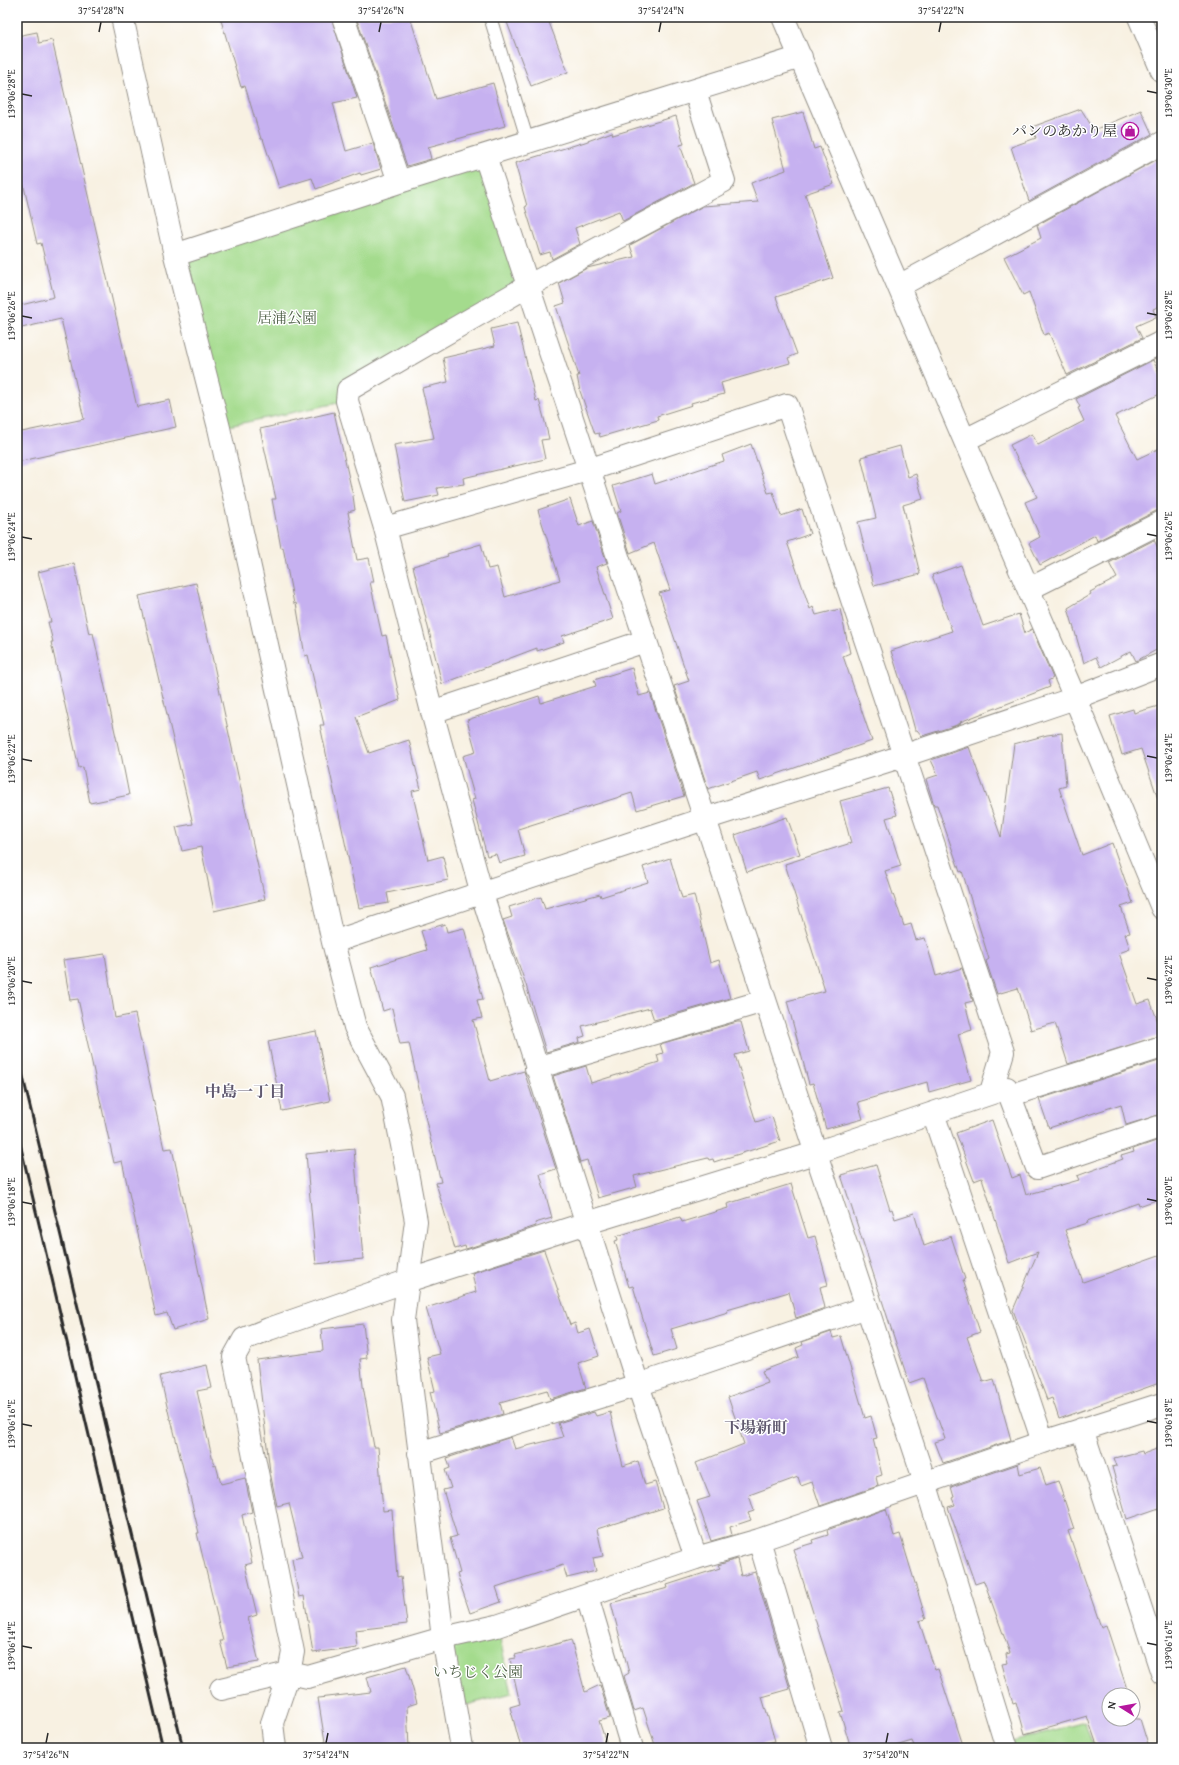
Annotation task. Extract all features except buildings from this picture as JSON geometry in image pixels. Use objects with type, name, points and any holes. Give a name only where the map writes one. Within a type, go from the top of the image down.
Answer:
[{"type":"street","points":[[122,17],[175,255],[219,428],[333,942],[355,1027],[392,1096],[416,1221],[403,1320],[443,1638],[462,1748]]},
{"type":"street","points":[[343,17],[399,182]]},
{"type":"street","points":[[783,17],[1029,589],[1162,908]]},
{"type":"street","points":[[1139,17],[1162,71]]},
{"type":"street","points":[[175,255],[399,182],[801,57]]},
{"type":"street","points":[[695,91],[724,181],[528,286],[348,390],[347,401],[384,528],[432,712],[482,894],[536,1068],[638,1385],[696,1558]]},
{"type":"street","points":[[899,286],[1162,143]]},
{"type":"street","points":[[485,156],[764,1001],[925,1482],[1007,1748]]},
{"type":"street","points":[[965,440],[1162,342]]},
{"type":"street","points":[[384,528],[588,470],[787,405],[1003,1052],[1001,1093],[1037,1168],[1162,1126]]},
{"type":"street","points":[[1029,589],[1162,522]]},
{"type":"street","points":[[432,712],[645,641]]},
{"type":"street","points":[[333,942],[392,921],[482,894],[704,819],[903,756],[1075,698],[1162,664]]},
{"type":"street","points":[[536,1068],[764,1001]]},
{"type":"street","points":[[275,1748],[272,1723],[289,1673],[293,1652],[234,1357],[244,1339],[407,1281],[587,1223],[815,1154],[933,1113],[1162,1047]]},
{"type":"street","points":[[933,1113],[1043,1442]]},
{"type":"street","points":[[419,1453],[638,1385],[866,1307]]},
{"type":"street","points":[[221,1689],[289,1673],[308,1676],[443,1638],[497,1626],[696,1558],[759,1540],[1043,1442],[1162,1404]]},
{"type":"street","points":[[1082,1429],[1162,1673]]},
{"type":"street","points":[[759,1540],[821,1748]]},
{"type":"street","points":[[587,1596],[632,1748]]},
{"type":"lane","points":[[490,17],[528,142]]},
{"type":"green space","name":"居浦公園","points":[[485,156],[528,286],[347,401],[219,428],[175,255]]},
{"type":"green space","name":"いちじく公園","points":[[497,1626],[512,1693],[455,1708],[443,1638]]},
{"type":"green space","points":[[1085,1722],[1094,1748],[1011,1748],[1009,1742]]},
{"type":"railway","points":[[17,1052],[183,1748]]},
{"type":"railway","points":[[17,1131],[163,1748]]},
{"type":"place","name":"パンのあかり屋","points":[[1130,131]]},
{"type":"district","name":"中島一丁目","points":[[245,1091]]},
{"type":"district","name":"下場新町","points":[[756,1427]]}]
